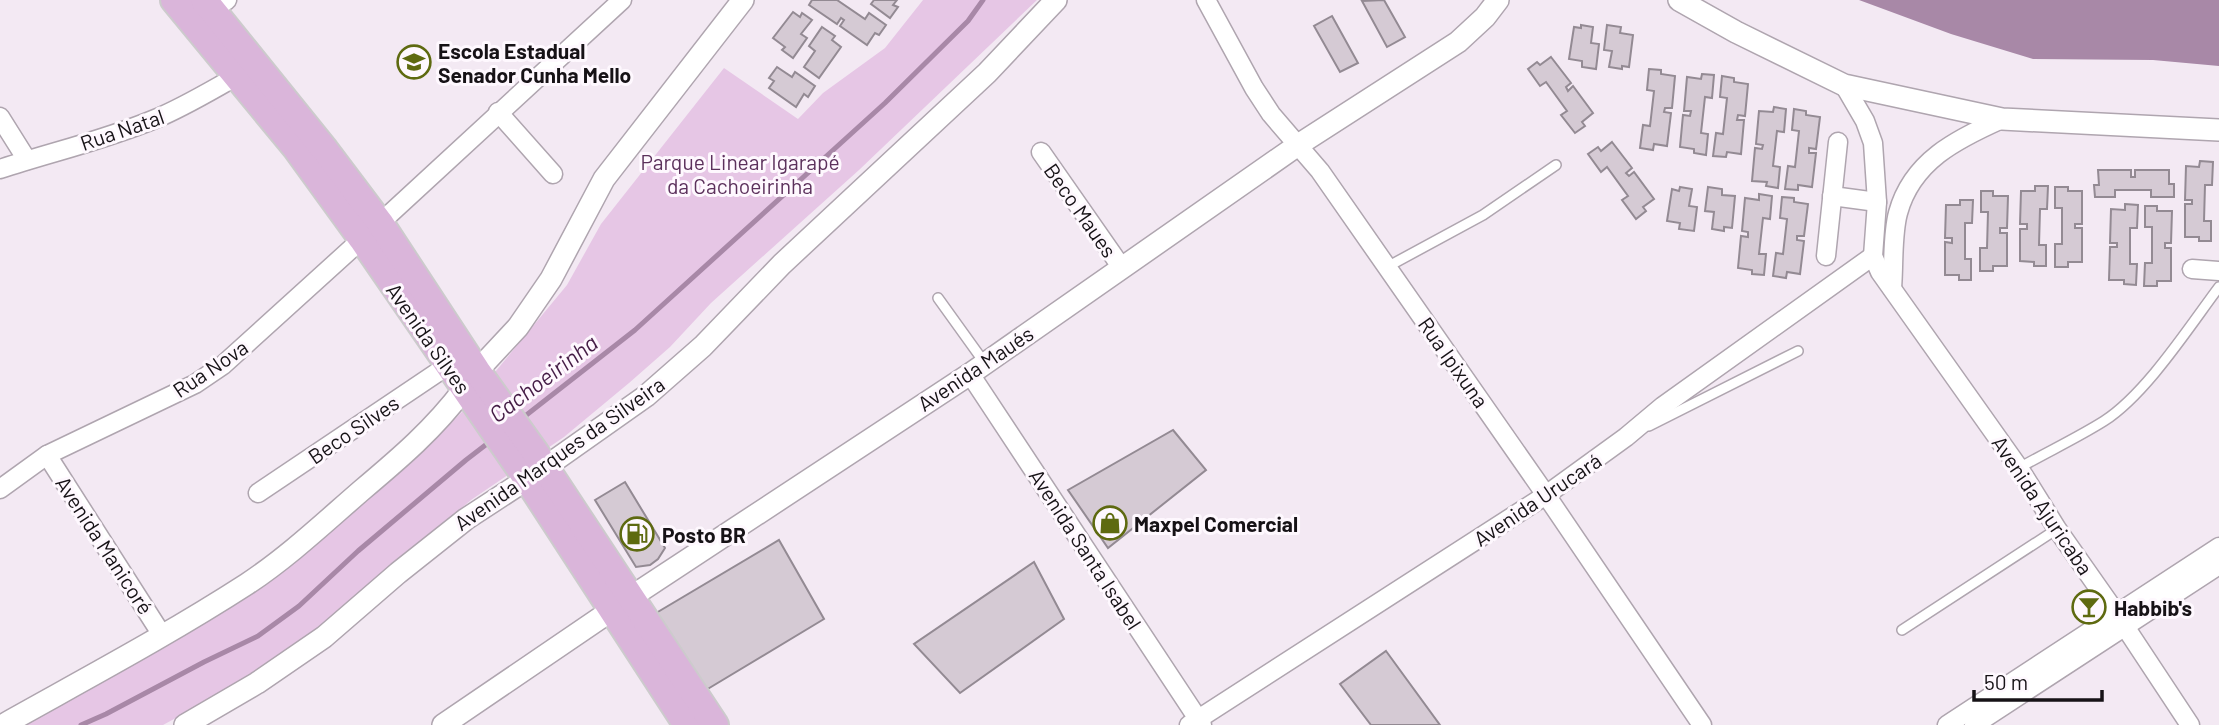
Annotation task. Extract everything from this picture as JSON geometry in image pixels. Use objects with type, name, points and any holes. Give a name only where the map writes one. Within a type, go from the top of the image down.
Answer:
[{"type":"main road","name":"Avenida Silves","points":[[174,0],[296,148],[371,231],[622,604],[715,725]]},
{"type":"main road","name":"Avenida Silves","points":[[214,3],[325,150],[447,366],[475,386]]},
{"type":"main road","name":"Avenida Silves","points":[[622,604],[687,725]]},
{"type":"street","name":"Rua Nova","points":[[0,489],[47,455],[195,384],[223,365],[622,0]]},
{"type":"street","points":[[3,725],[163,635],[249,582],[300,543],[438,423],[475,386],[518,327],[551,279],[604,178],[743,0]]},
{"type":"street","name":"Avenida Marques da Silveira","points":[[197,722],[324,637],[433,544],[531,467],[646,396],[703,346],[782,264],[987,73],[1056,0]]},
{"type":"street","name":"Rua Ipixuna","points":[[1206,0],[1271,114],[1320,171],[1546,495],[1702,725]]},
{"type":"street","name":"Avenida Maués","points":[[443,725],[977,368],[1298,145],[1458,42],[1485,17],[1498,0]]},
{"type":"street","points":[[1679,0],[1735,32],[1844,85],[2003,119],[2219,130]]},
{"type":"street","name":"Rua Natal","points":[[0,169],[129,129],[180,108],[237,76]]},
{"type":"street","points":[[1844,85],[1865,121],[1873,143],[1877,202],[1873,256]]},
{"type":"street","points":[[498,112],[554,174]]},
{"type":"street","points":[[0,117],[27,160]]},
{"type":"street","points":[[1892,288],[1897,215],[1906,190],[1922,168],[1948,146],[2003,119]]},
{"type":"street","points":[[1826,256],[1838,142]]},
{"type":"street","name":"Beco Maues","points":[[1041,152],[1122,268]]},
{"type":"street","points":[[1832,196],[1877,202]]},
{"type":"street","name":"Avenida Ajuricaba","points":[[1873,256],[1880,272],[2019,468],[2057,529],[2190,725]]},
{"type":"street","name":"Avenida Urucará","points":[[1196,723],[1546,495],[1626,437],[1663,406],[1873,256]]},
{"type":"street","points":[[2192,269],[2219,271]]},
{"type":"street","name":"Beco Silves","points":[[258,493],[447,366]]},
{"type":"street","name":"Avenida Santa Isabel","points":[[977,368],[1196,723]]},
{"type":"street","name":"Avenida Manicoré","points":[[47,455],[163,635]]},
{"type":"street","points":[[1974,725],[2219,547]]},
{"type":"street","points":[[1947,725],[2120,619],[2219,565]]},
{"type":"lane","points":[[1387,267],[1483,215],[1556,166]]},
{"type":"lane","points":[[2019,468],[2106,420],[2126,402],[2157,368],[2219,287]]},
{"type":"lane","name":"Avenida Santa Isabel","points":[[938,298],[977,368]]},
{"type":"lane","points":[[1626,437],[1798,351]]},
{"type":"lane","points":[[1902,630],[2057,529]]},
{"type":"green space","name":"Parque Linear Igarapé da Cachoeirinha","points":[[923,0],[1037,0],[859,170],[711,303],[670,347],[564,437],[471,500],[282,660],[163,725],[19,725],[157,647],[431,442],[462,412],[567,285],[601,224],[724,68],[798,119],[823,93],[885,48]]},
{"type":"shaded area","points":[[1859,0],[2219,0],[2219,66],[2153,60],[2033,59],[1951,34]]},
{"type":"building","points":[[812,0],[837,0],[865,19],[869,13],[886,25],[879,35],[875,33],[867,45],[840,26],[844,20],[841,18],[837,24],[809,5]]},
{"type":"building","points":[[874,0],[897,0],[893,5],[898,7],[890,18],[871,4]]},
{"type":"building","points":[[1384,0],[1405,37],[1387,47],[1362,1]]},
{"type":"building","points":[[793,12],[800,17],[802,13],[812,20],[801,34],[807,38],[793,58],[782,50],[785,47],[773,38]]},
{"type":"building","points":[[1332,16],[1358,63],[1340,72],[1314,26]]},
{"type":"building","points":[[1581,25],[1593,27],[1591,43],[1599,44],[1596,69],[1582,67],[1582,61],[1569,59],[1574,27],[1581,28]]},
{"type":"building","points":[[1607,25],[1621,27],[1620,33],[1633,35],[1629,67],[1609,67],[1612,51],[1604,50]]},
{"type":"building","points":[[822,27],[835,36],[832,40],[841,47],[819,78],[804,67],[815,51],[809,46]]},
{"type":"building","points":[[1551,57],[1571,83],[1566,87],[1568,91],[1573,86],[1593,113],[1582,122],[1585,126],[1575,133],[1561,115],[1567,111],[1546,82],[1540,86],[1528,69]]},
{"type":"building","points":[[777,67],[792,77],[795,72],[815,86],[808,97],[804,94],[796,107],[769,88],[774,81],[769,78]]},
{"type":"building","points":[[1649,69],[1661,70],[1661,74],[1675,76],[1672,108],[1665,108],[1664,112],[1671,113],[1667,146],[1654,144],[1653,150],[1640,148],[1643,125],[1650,126],[1654,91],[1647,90]]},
{"type":"building","points":[[1702,74],[1714,75],[1712,98],[1705,97],[1701,133],[1708,134],[1706,155],[1694,153],[1694,149],[1680,147],[1683,115],[1690,116],[1691,111],[1684,111],[1687,77],[1701,79]]},
{"type":"building","points":[[1722,76],[1734,78],[1734,82],[1748,84],[1745,116],[1738,115],[1737,120],[1744,120],[1741,154],[1727,152],[1726,157],[1713,156],[1716,133],[1723,134],[1727,98],[1720,97]]},
{"type":"building","points":[[1774,107],[1786,109],[1784,132],[1777,131],[1773,166],[1780,167],[1778,188],[1766,186],[1767,182],[1752,181],[1755,148],[1762,149],[1763,145],[1756,144],[1759,111],[1773,112]]},
{"type":"building","points":[[1794,109],[1806,111],[1806,115],[1820,117],[1816,149],[1809,148],[1809,153],[1816,153],[1812,187],[1798,185],[1798,190],[1785,189],[1788,166],[1795,167],[1799,131],[1792,130]]},
{"type":"building","points":[[1612,142],[1632,168],[1626,173],[1629,176],[1634,172],[1654,199],[1643,207],[1646,211],[1636,219],[1622,200],[1628,196],[1607,167],[1601,172],[1588,154],[1598,147],[1601,151]]},
{"type":"building","points":[[2200,161],[2213,162],[2212,185],[2205,185],[2204,221],[2211,221],[2211,241],[2199,241],[2199,237],[2185,237],[2185,204],[2192,204],[2192,200],[2185,200],[2186,166],[2199,167]]},
{"type":"building","points":[[2098,170],[2131,170],[2131,177],[2135,177],[2135,170],[2169,170],[2169,184],[2174,184],[2174,197],[2151,197],[2151,190],[2115,190],[2115,197],[2095,197],[2094,185],[2099,185]]},
{"type":"building","points":[[2035,186],[2048,186],[2047,209],[2040,209],[2039,245],[2046,245],[2046,266],[2034,266],[2034,262],[2020,261],[2020,229],[2027,229],[2027,224],[2020,224],[2021,191],[2035,191]]},
{"type":"building","points":[[1680,187],[1692,189],[1689,206],[1697,207],[1694,231],[1679,229],[1680,223],[1667,221],[1672,189],[1679,191]]},
{"type":"building","points":[[1708,187],[1722,189],[1722,195],[1735,196],[1732,228],[1724,227],[1724,231],[1712,229],[1714,212],[1705,211]]},
{"type":"building","points":[[2055,187],[2082,191],[2082,224],[2075,224],[2075,228],[2082,228],[2082,262],[2068,262],[2068,267],[2055,267],[2055,244],[2062,244],[2062,208],[2055,208]]},
{"type":"building","points":[[1981,191],[1993,191],[1993,196],[2008,196],[2007,228],[2000,228],[2000,233],[2007,233],[2007,266],[1993,266],[1993,271],[1980,271],[1980,248],[1987,248],[1988,212],[1981,212]]},
{"type":"building","points":[[1759,194],[1772,196],[1770,219],[1763,218],[1759,254],[1766,254],[1764,275],[1752,274],[1752,270],[1738,268],[1741,236],[1748,237],[1748,232],[1742,231],[1745,198],[1759,200]]},
{"type":"building","points":[[1782,197],[1794,198],[1794,202],[1808,204],[1804,236],[1797,236],[1797,240],[1804,241],[1800,274],[1787,272],[1786,278],[1773,276],[1776,253],[1783,254],[1787,219],[1780,218]]},
{"type":"building","points":[[1960,200],[1973,200],[1972,223],[1965,223],[1965,259],[1971,259],[1971,280],[1959,280],[1959,275],[1945,275],[1945,242],[1952,243],[1952,238],[1945,238],[1946,205],[1960,205]]},
{"type":"building","points":[[2125,204],[2138,205],[2137,228],[2130,228],[2130,264],[2137,264],[2136,285],[2124,284],[2124,280],[2109,280],[2110,247],[2117,247],[2117,243],[2110,243],[2111,209],[2125,210]]},
{"type":"building","points":[[2145,206],[2157,206],[2157,211],[2172,211],[2171,243],[2165,243],[2165,248],[2171,248],[2171,281],[2157,281],[2157,286],[2144,286],[2145,263],[2152,263],[2152,227],[2145,227]]},
{"type":"building","points":[[1173,430],[1206,470],[1108,548],[1068,490]]},
{"type":"building","name":"Posto BR","points":[[625,482],[665,548],[650,565],[636,567],[595,500]]},
{"type":"building","points":[[779,540],[824,619],[696,696],[646,619]]},
{"type":"building","points":[[1034,562],[1064,619],[960,693],[914,644]]},
{"type":"building","points":[[1386,651],[1440,725],[1371,725],[1340,684]]},
{"type":"waterway","name":"Cachoeirinha","points":[[520,420],[635,330],[885,103],[968,21],[983,0]]},
{"type":"waterway","name":"Cachoeirinha","points":[[81,725],[258,636],[299,606],[358,551],[492,440]]},
{"type":"place","name":"Escola Estadual Senador Cunha Mello","points":[[414,62]]},
{"type":"place","name":"Maxpel Comercial","points":[[1110,523]]},
{"type":"place","name":"Posto BR","points":[[637,534]]},
{"type":"place","name":"Habbib's","points":[[2089,607]]}]
